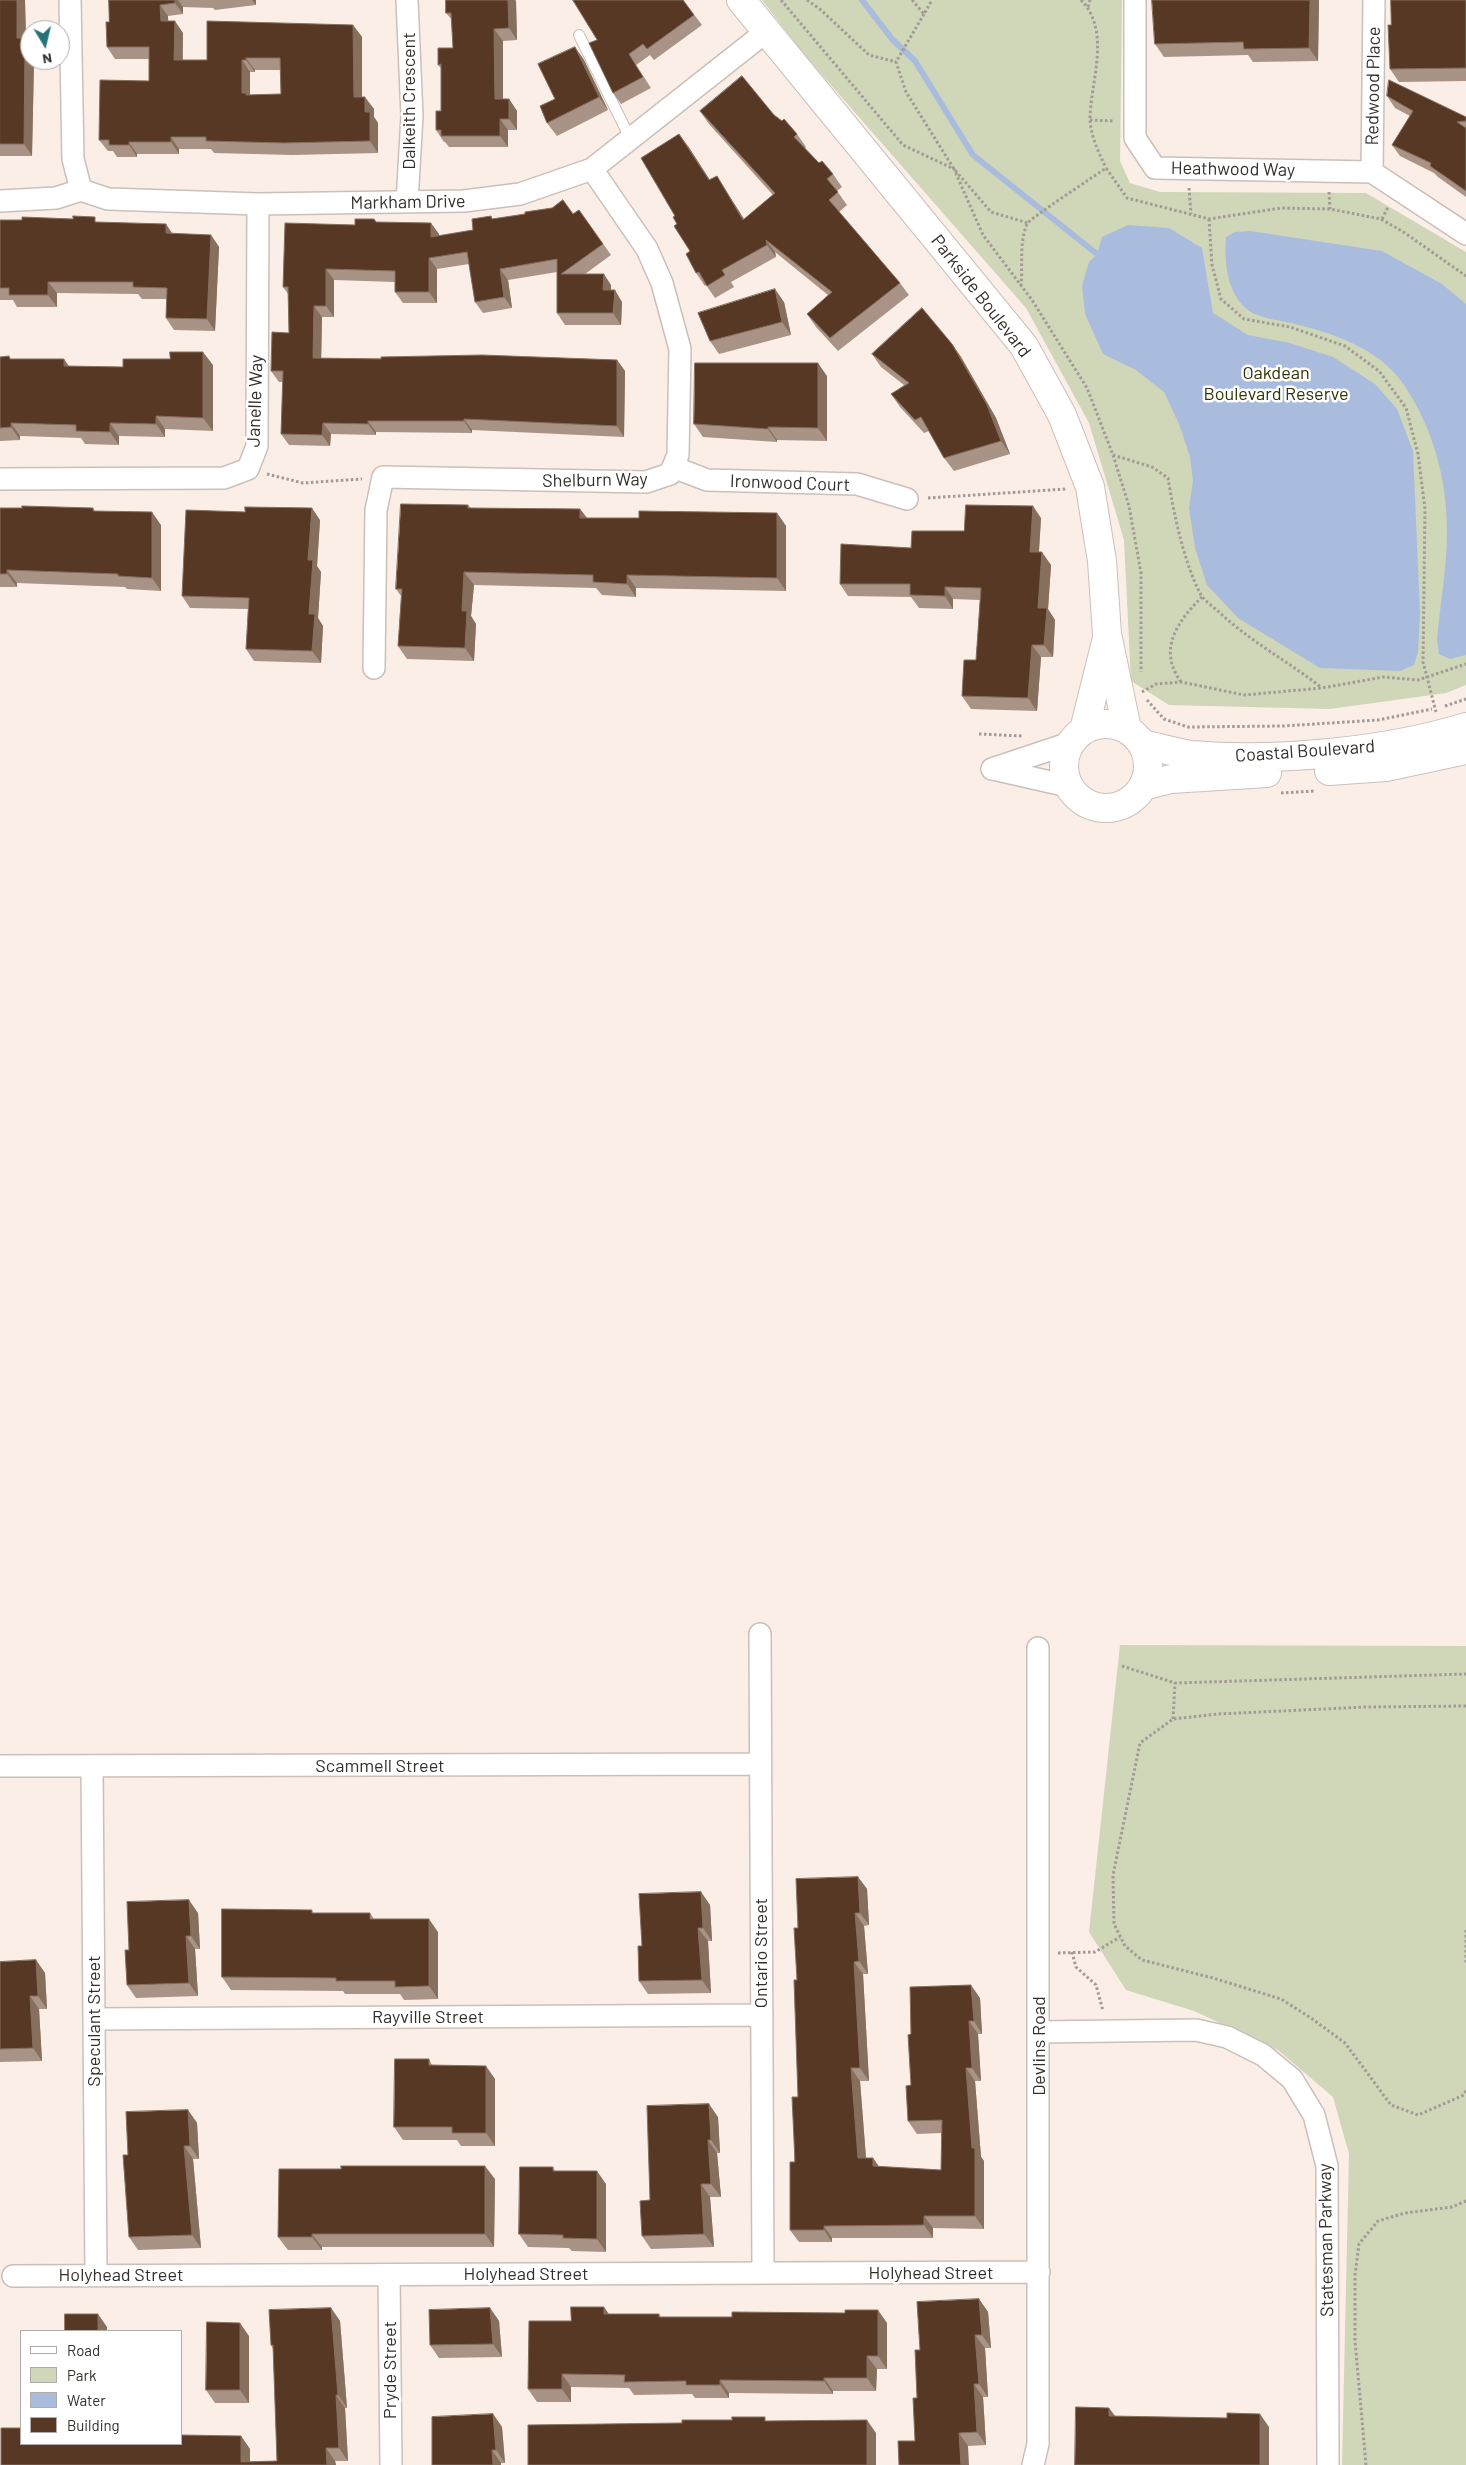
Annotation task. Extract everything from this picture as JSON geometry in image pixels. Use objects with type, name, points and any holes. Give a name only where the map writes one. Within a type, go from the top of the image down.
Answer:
[{"type":"street","points":[[0,200],[56,198],[81,190],[74,158],[70,0]]},
{"type":"street","name":"Dalkeith Crescent","points":[[407,0],[412,116],[407,202]]},
{"type":"street","name":"Parkside Boulevard","points":[[741,0],[1024,346],[1062,415],[1090,487],[1102,561],[1108,634],[1130,691],[1135,736]]},
{"type":"street","name":"Heathwood Way","points":[[1135,0],[1135,138],[1155,168],[1372,172]]},
{"type":"street","name":"Redwood Place","points":[[1372,172],[1374,0]]},
{"type":"street","name":"Markham Drive","points":[[81,190],[108,199],[258,204],[464,201],[520,194],[592,169],[767,31]]},
{"type":"street","name":"Shelburn Way","points":[[383,477],[646,482],[670,474],[678,455],[680,349],[662,283],[646,249],[592,169]]},
{"type":"street","points":[[1372,172],[1466,234]]},
{"type":"street","name":"Janelle Way","points":[[0,479],[224,478],[248,469],[256,446],[258,204]]},
{"type":"street","name":"Ironwood Court","points":[[673,467],[707,480],[857,484],[907,499]]},
{"type":"street","points":[[374,668],[376,510],[383,477]]},
{"type":"street","name":"Parkside Boulevard","points":[[1077,737],[1108,634]]},
{"type":"street","points":[[1106,724],[1135,736],[1148,764],[1143,786],[1127,802],[1106,808],[1084,802],[1068,786],[992,769],[1077,737],[1096,725],[1106,724]]},
{"type":"street","name":"Coastal Boulevard","points":[[1135,736],[1189,754],[1287,755],[1363,750],[1454,731]]},
{"type":"street","points":[[1068,786],[1064,764],[1077,737]]},
{"type":"street","name":"Coastal Boulevard","points":[[1143,786],[1170,778],[1386,767],[1466,750]]},
{"type":"street","name":"Ontario Street","points":[[760,1634],[762,2273]]},
{"type":"street","name":"Devlins Road","points":[[1034,2465],[1038,2444],[1039,2272],[1040,1953],[1038,1648]]},
{"type":"street","name":"Scammell Street","points":[[0,1766],[760,1764]]},
{"type":"street","name":"Speculant Street","points":[[92,1766],[96,2276]]},
{"type":"street","name":"Rayville Street","points":[[94,2019],[762,2015]]},
{"type":"street","name":"Statesman Parkway","points":[[1039,2032],[1196,2030],[1227,2036],[1263,2054],[1292,2079],[1314,2115],[1327,2166],[1328,2465]]},
{"type":"street","name":"Holyhead Street","points":[[13,2276],[1039,2272]]},
{"type":"street","name":"Pryde Street","points":[[389,2275],[391,2465]]},
{"type":"street","name":"Devlins Road","points":[[1038,2444],[1044,2465]]},
{"type":"lane","points":[[579,35],[631,140]]},
{"type":"path","points":[[807,0],[821,10],[869,55],[896,62]]},
{"type":"path","points":[[912,0],[924,14]]},
{"type":"path","points":[[932,0],[896,62],[906,92],[954,169],[991,212],[1028,222]]},
{"type":"path","points":[[1081,0],[1088,8],[1098,42],[1090,120],[1093,138],[1106,168],[1126,198],[1209,219],[1281,208],[1330,209],[1381,219],[1405,233],[1466,276]]},
{"type":"path","points":[[1088,8],[1090,0]]},
{"type":"path","points":[[1021,286],[1022,244],[1028,222],[1106,168]]},
{"type":"path","points":[[1209,219],[1212,265],[1221,299],[1244,318],[1290,327],[1345,346],[1380,371],[1406,408],[1418,454],[1424,509],[1423,662],[1435,709],[1454,731]]},
{"type":"path","points":[[1113,455],[1152,466],[1168,478],[1172,502],[1187,557],[1202,597],[1233,626],[1293,665],[1322,688]]},
{"type":"path","points":[[248,469],[303,483],[383,477]]},
{"type":"path","points":[[907,499],[1090,487]]},
{"type":"path","points":[[1181,682],[1172,670],[1169,652],[1181,618],[1202,597]]},
{"type":"path","points":[[1130,691],[1156,684],[1181,682],[1244,695],[1322,688],[1382,677],[1418,680],[1466,664]]},
{"type":"path","points":[[1130,691],[1164,719],[1188,727],[1283,726],[1368,720],[1435,709],[1466,699]]},
{"type":"path","points":[[979,734],[1028,736]]},
{"type":"path","points":[[1122,1666],[1175,1683],[1466,1674]]},
{"type":"path","points":[[1173,1718],[1175,1683]]},
{"type":"path","points":[[1466,1706],[1356,1708],[1218,1714],[1173,1718],[1140,1743],[1113,1875],[1114,1924],[1125,1946],[1142,1960],[1212,1978],[1281,1999],[1345,2043],[1392,2105],[1418,2115],[1464,2095],[1466,2090]]},
{"type":"path","points":[[1466,1930],[1464,1943],[1466,1964]]},
{"type":"path","points":[[1040,1953],[1095,1952],[1120,1937]]},
{"type":"path","points":[[1072,1952],[1076,1967],[1096,1985],[1102,2005],[1106,2032]]},
{"type":"path","points":[[1366,2465],[1355,2341],[1355,2275],[1359,2244],[1378,2222],[1405,2213],[1452,2207],[1466,2201]]},
{"type":"green space","name":"Oakdean Boulevard Reserve","points":[[762,0],[1122,0],[1120,161],[1130,183],[1160,192],[1366,193],[1466,252],[1466,685],[1446,693],[1330,709],[1169,705],[1131,681],[1124,540],[1089,423],[1026,308],[802,52]]},
{"type":"green space","points":[[1120,1645],[1466,1646],[1466,2465],[1342,2465],[1349,2154],[1333,2097],[1278,2050],[1194,2011],[1126,1990],[1089,1932]]},
{"type":"water","points":[[1128,225],[1169,228],[1202,248],[1213,313],[1248,335],[1290,343],[1333,357],[1375,384],[1397,409],[1413,451],[1420,612],[1418,652],[1414,665],[1400,671],[1320,668],[1238,618],[1207,585],[1195,548],[1189,508],[1193,481],[1190,457],[1179,424],[1164,392],[1136,370],[1103,354],[1085,314],[1082,286],[1089,262],[1097,254],[1102,237]]},
{"type":"water","points":[[1250,231],[1382,251],[1442,284],[1466,304],[1466,655],[1450,659],[1439,654],[1437,640],[1446,558],[1446,512],[1441,473],[1436,455],[1430,436],[1414,401],[1394,372],[1382,361],[1354,344],[1307,327],[1257,315],[1241,303],[1235,295],[1228,277],[1226,237],[1235,232]]},
{"type":"building","points":[[0,0],[17,0],[17,38],[20,38],[20,70],[25,70],[24,144],[0,144]]},
{"type":"building","points":[[109,0],[175,0],[175,3],[160,5],[161,21],[175,21],[174,60],[207,60],[207,21],[353,25],[354,97],[365,97],[365,112],[370,112],[370,141],[284,143],[206,141],[206,137],[171,137],[171,142],[129,142],[129,145],[109,145],[109,140],[99,140],[100,80],[149,81],[149,47],[107,47],[106,22],[109,22]],"holes":[[[246,58],[280,58],[281,94],[246,95],[246,93],[242,93],[242,60],[246,60]]]},
{"type":"building","points":[[446,0],[508,0],[509,28],[494,29],[495,99],[509,99],[509,119],[500,119],[500,136],[441,136],[441,130],[436,130],[436,111],[441,111],[441,64],[438,65],[438,48],[453,48],[451,13],[446,13]]},
{"type":"building","points":[[573,0],[683,0],[694,15],[647,49],[643,44],[629,54],[643,77],[613,93],[589,43],[597,40]]},
{"type":"building","points":[[1152,0],[1310,0],[1309,48],[1244,49],[1243,42],[1155,44]]},
{"type":"building","points":[[1391,0],[1466,0],[1466,68],[1390,69],[1388,25],[1391,25]]},
{"type":"building","points":[[575,47],[599,97],[547,123],[540,106],[555,99],[538,64]]},
{"type":"building","points":[[742,76],[774,115],[782,121],[784,119],[797,134],[794,137],[819,163],[822,161],[833,174],[827,179],[838,192],[829,200],[900,283],[830,338],[807,314],[832,292],[766,240],[767,245],[722,270],[725,275],[707,286],[699,272],[696,273],[686,254],[690,251],[674,226],[677,224],[673,217],[675,216],[641,158],[679,134],[709,180],[717,176],[743,220],[775,193],[700,111]]},
{"type":"building","points":[[1389,80],[1466,117],[1466,121],[1457,122],[1466,128],[1466,191],[1430,166],[1431,163],[1392,145],[1413,111],[1387,96]]},
{"type":"building","points":[[563,200],[573,214],[579,210],[603,244],[561,274],[604,274],[603,290],[615,290],[613,313],[557,313],[557,259],[500,269],[504,297],[475,302],[467,252],[429,258],[429,292],[395,292],[395,271],[326,269],[326,306],[314,306],[313,358],[381,359],[381,357],[482,355],[617,360],[617,426],[464,419],[464,421],[368,421],[368,424],[323,423],[322,435],[281,434],[283,371],[271,371],[272,332],[289,333],[288,287],[283,287],[285,223],[355,225],[355,219],[374,219],[376,222],[431,223],[431,237],[473,230],[472,219],[491,216],[492,219],[525,214],[525,212],[552,208]]},
{"type":"building","points":[[73,216],[95,217],[95,222],[166,224],[166,233],[211,235],[207,319],[166,318],[167,288],[133,287],[133,282],[48,282],[48,295],[9,295],[9,288],[0,288],[0,220],[22,220],[22,217],[73,219]]},
{"type":"building","points":[[775,289],[782,322],[710,341],[698,313]]},
{"type":"building","points":[[922,308],[952,344],[987,405],[1001,441],[944,458],[921,417],[915,420],[891,394],[909,383],[872,354]]},
{"type":"building","points":[[170,352],[203,352],[203,418],[156,416],[156,424],[110,423],[110,432],[76,431],[76,425],[11,423],[11,427],[0,428],[0,357],[9,356],[10,359],[64,359],[64,366],[123,367],[123,359],[170,359]]},
{"type":"building","points":[[695,363],[818,363],[818,428],[768,427],[768,429],[694,424]]},
{"type":"building","points":[[401,504],[468,505],[468,508],[580,509],[580,518],[639,518],[639,511],[777,513],[777,578],[627,575],[627,584],[593,582],[593,575],[464,572],[462,611],[467,611],[465,648],[398,646],[402,589],[396,589]]},
{"type":"building","points":[[966,505],[1033,506],[1030,552],[1042,552],[1038,608],[1047,608],[1044,645],[1032,645],[1028,698],[962,696],[964,660],[976,660],[981,588],[945,587],[945,596],[910,595],[910,584],[840,584],[841,544],[911,548],[912,531],[964,531]]},
{"type":"building","points":[[22,506],[93,508],[93,511],[152,512],[152,578],[118,576],[118,574],[7,570],[7,574],[0,574],[0,508],[22,508]]},
{"type":"building","points":[[245,507],[312,508],[308,560],[313,560],[309,614],[315,614],[312,651],[246,649],[249,598],[182,596],[186,510],[245,512]]},
{"type":"building","points":[[858,1877],[860,1913],[855,1913],[859,1961],[854,1962],[860,2068],[851,2068],[858,2158],[873,2158],[873,2166],[941,2170],[942,2120],[908,2121],[906,2086],[911,2085],[908,2035],[911,2034],[910,1987],[971,1985],[974,2021],[969,2021],[972,2068],[966,2068],[972,2148],[975,2148],[975,2216],[924,2216],[924,2225],[824,2226],[824,2230],[790,2230],[790,2162],[795,2162],[792,2097],[798,2097],[794,1980],[797,1980],[794,1928],[798,1928],[796,1879]]},
{"type":"building","points":[[701,1892],[703,1928],[698,1928],[702,1980],[639,1981],[638,1946],[642,1946],[639,1894]]},
{"type":"building","points":[[189,1900],[191,1936],[186,1936],[189,1983],[127,1985],[125,1950],[129,1950],[127,1902]]},
{"type":"building","points":[[222,1909],[312,1910],[312,1913],[370,1913],[370,1919],[429,1919],[429,1986],[395,1987],[395,1981],[336,1981],[336,1978],[222,1977]]},
{"type":"building","points":[[36,1960],[38,1996],[30,1996],[33,2048],[0,2049],[0,1962]]},
{"type":"building","points":[[395,2059],[429,2059],[429,2065],[486,2066],[486,2133],[452,2133],[452,2127],[394,2127]]},
{"type":"building","points":[[709,2104],[711,2140],[708,2140],[711,2184],[701,2184],[704,2234],[642,2236],[640,2201],[650,2200],[647,2106]]},
{"type":"building","points":[[188,2110],[190,2146],[184,2146],[192,2235],[129,2237],[123,2155],[128,2155],[126,2112]]},
{"type":"building","points":[[341,2166],[485,2166],[485,2234],[312,2234],[312,2237],[278,2237],[279,2169],[341,2169]]},
{"type":"building","points":[[520,2167],[553,2167],[553,2171],[597,2171],[597,2239],[563,2238],[563,2235],[519,2234]]},
{"type":"building","points":[[979,2299],[982,2335],[975,2335],[979,2384],[974,2384],[977,2432],[959,2433],[961,2465],[899,2465],[898,2441],[915,2441],[913,2398],[917,2398],[915,2350],[920,2350],[917,2302]]},
{"type":"building","points":[[571,2307],[604,2307],[604,2314],[659,2314],[659,2317],[732,2317],[732,2312],[845,2313],[845,2310],[878,2310],[878,2356],[867,2356],[867,2378],[824,2378],[824,2381],[720,2380],[720,2385],[686,2385],[686,2381],[624,2382],[625,2375],[562,2374],[562,2389],[528,2389],[529,2321],[571,2321]]},
{"type":"building","points":[[331,2308],[338,2395],[336,2395],[339,2448],[326,2448],[327,2465],[1,2465],[1,2428],[20,2428],[20,2445],[182,2445],[182,2435],[241,2436],[241,2462],[277,2461],[273,2345],[271,2345],[269,2310]]},
{"type":"building","points":[[490,2308],[493,2344],[430,2345],[429,2310]]},
{"type":"building","points":[[65,2314],[98,2314],[98,2330],[65,2330]]},
{"type":"building","points":[[207,2322],[240,2323],[240,2390],[206,2390]]},
{"type":"building","points":[[1076,2407],[1109,2408],[1109,2416],[1227,2418],[1227,2413],[1260,2414],[1260,2465],[1075,2465]]},
{"type":"building","points":[[493,2414],[496,2450],[492,2450],[493,2465],[432,2465],[432,2417]]},
{"type":"building","points":[[732,2417],[765,2417],[765,2421],[867,2420],[867,2465],[528,2465],[528,2425],[682,2423],[682,2420],[732,2420]]},
{"type":"waterway","points":[[862,0],[892,39],[915,61],[973,155],[1097,254]]}]
